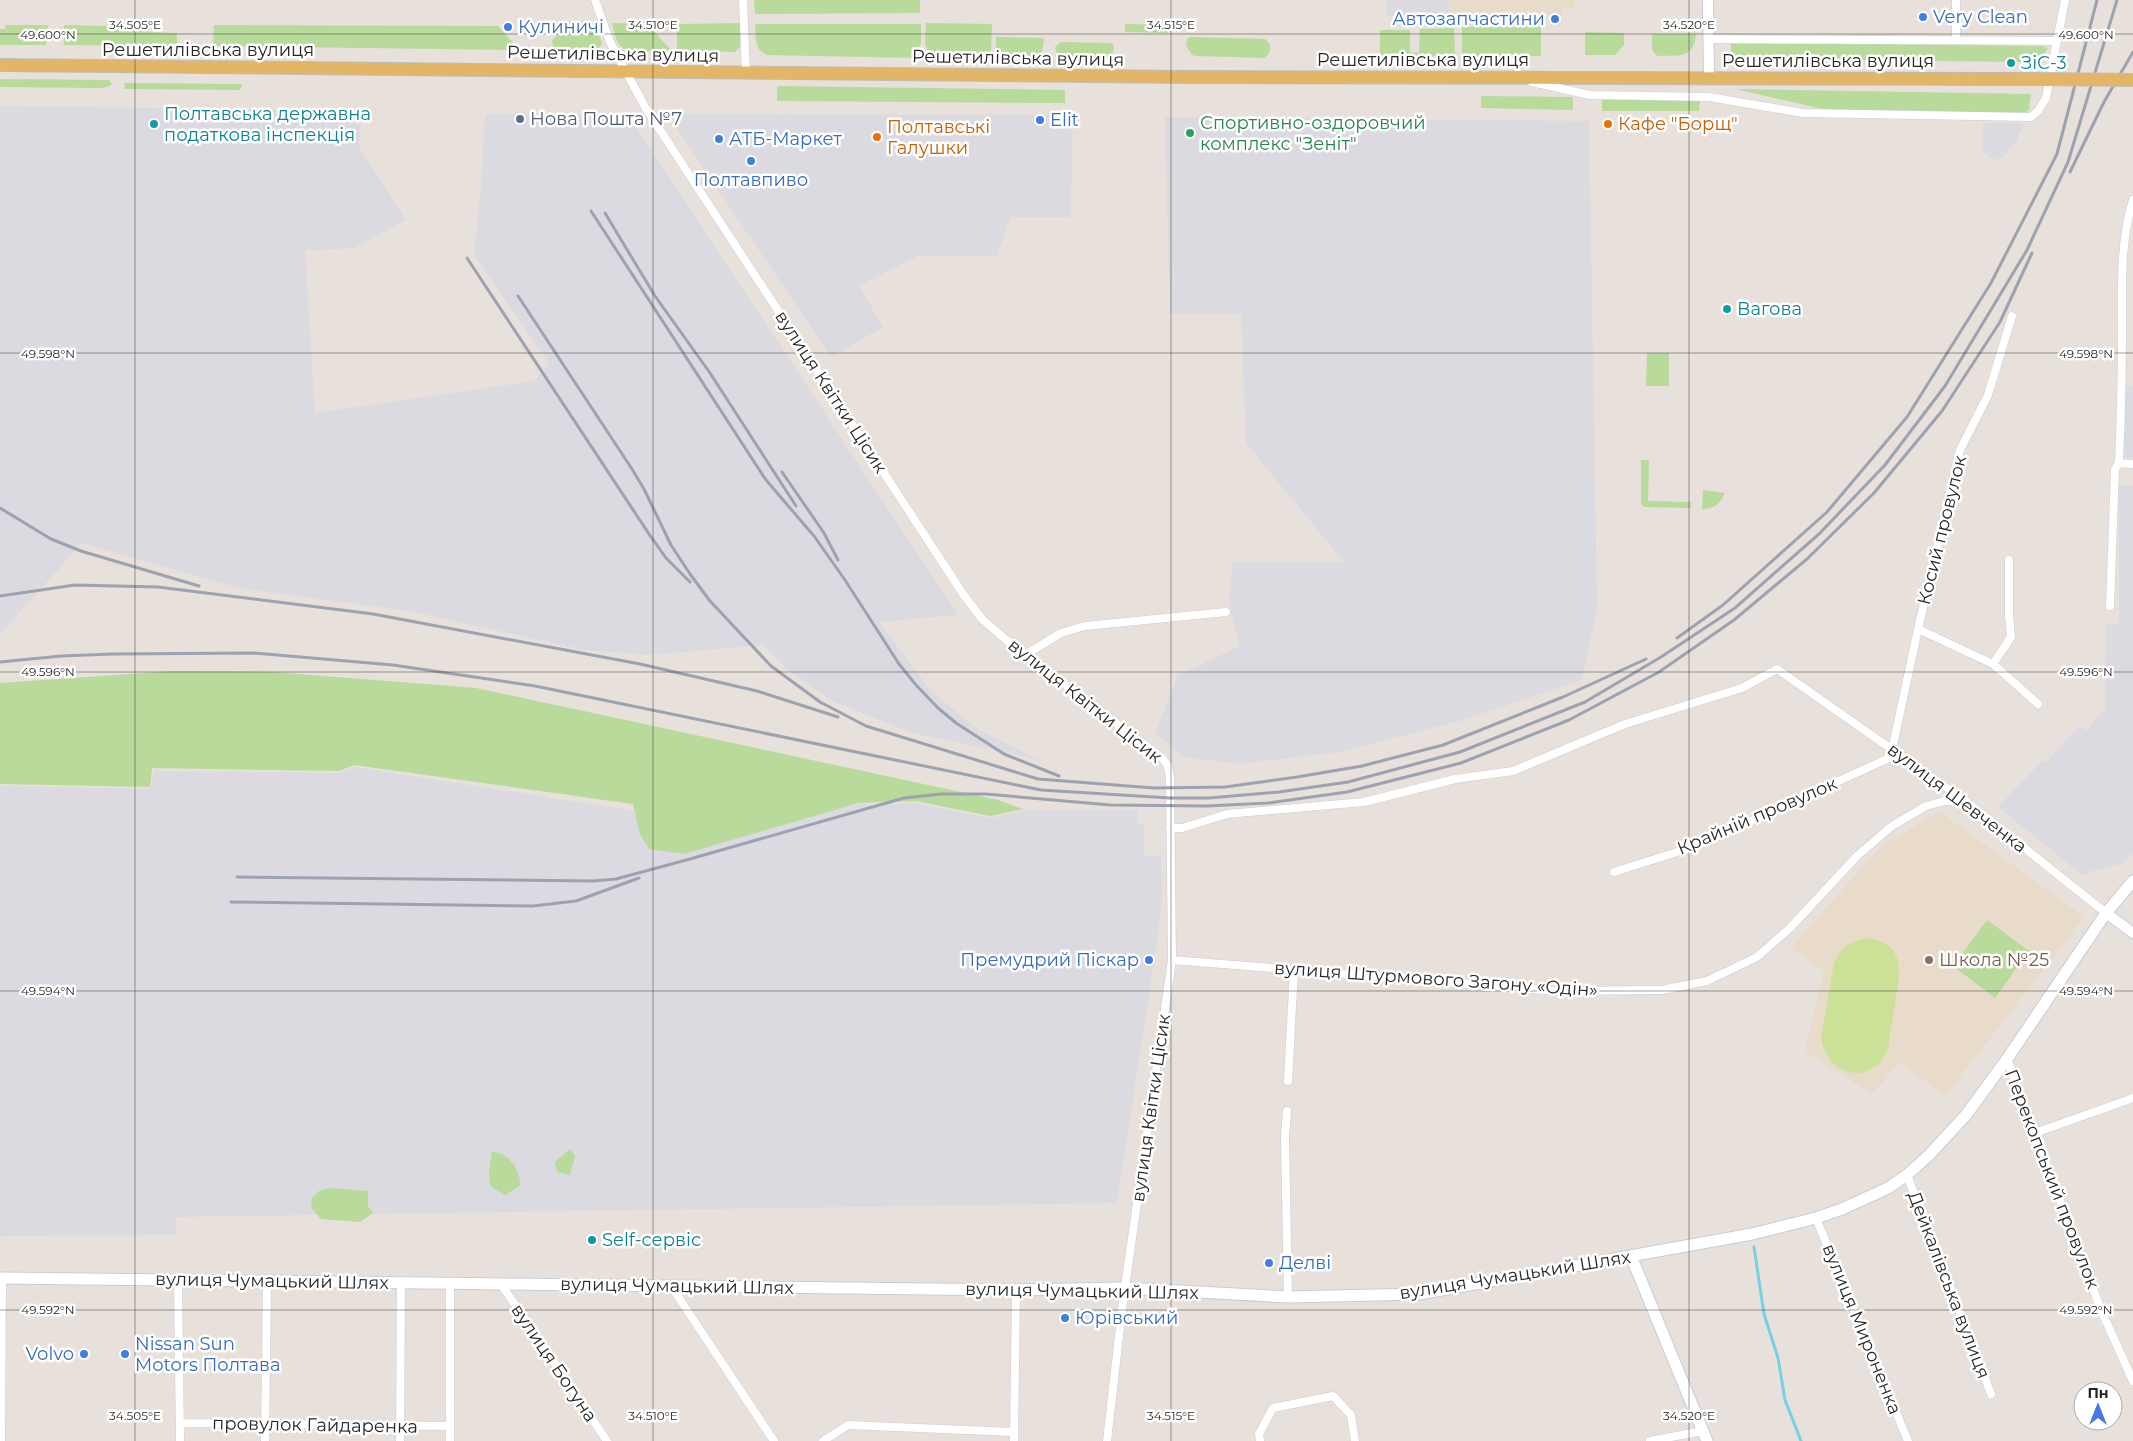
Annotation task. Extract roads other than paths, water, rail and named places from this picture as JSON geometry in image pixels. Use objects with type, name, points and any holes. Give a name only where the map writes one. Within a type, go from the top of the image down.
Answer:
[{"type":"main road","name":"Решетилівська вулиця","points":[[0,65],[1279,78],[1516,78],[1709,87],[2035,80],[2133,80]]},
{"type":"main road","name":"вулиця Чумацький Шлях","points":[[1,1278],[1016,1290],[1125,1288],[1288,1297],[1418,1294],[1752,1234],[1816,1218],[1842,1209],[1907,1175],[1966,1115],[2007,1059],[2106,913],[2133,881]]},
{"type":"main road","points":[[1631,1256],[1705,1436]]},
{"type":"street","name":"вулиця Квітки Цісик","points":[[595,0],[610,42],[645,107],[963,594],[982,619],[1025,655],[1166,761],[1170,778],[1172,960],[1125,1288],[1107,1441]]},
{"type":"street","points":[[743,0],[746,73]]},
{"type":"street","points":[[1708,0],[1709,87]]},
{"type":"street","points":[[1956,0],[1956,40]]},
{"type":"street","points":[[1516,78],[1590,95],[1709,87],[1784,110],[1831,115],[2031,117],[2038,111],[2046,98],[2065,0]]},
{"type":"street","points":[[1708,39],[2057,41]]},
{"type":"street","points":[[2110,606],[2115,469],[2119,463],[2122,402],[2122,276],[2129,214],[2133,200]]},
{"type":"street","name":"Косий провулок","points":[[1895,752],[1918,629],[1960,450],[1988,395],[2012,316]]},
{"type":"street","points":[[2119,463],[2133,464]]},
{"type":"street","points":[[1993,664],[2012,637],[2009,615],[2008,560]]},
{"type":"street","points":[[1025,655],[1061,634],[1085,626],[1226,612]]},
{"type":"street","points":[[1918,629],[1993,664],[2038,704]]},
{"type":"street","name":"вулиця Шевченка","points":[[1170,828],[1182,828],[1227,814],[1364,802],[1455,779],[1513,771],[1625,724],[1742,688],[1777,669],[1964,800],[2133,933]]},
{"type":"street","name":"Крайній провулок","points":[[1614,872],[1696,846],[1895,752]]},
{"type":"street","name":"вулиця Штурмового Загону «Одін»","points":[[1172,960],[1556,991],[1662,990],[1707,981],[1757,957],[1790,928],[1857,856],[1892,826],[1926,806],[1946,801],[1964,800]]},
{"type":"street","points":[[1288,1081],[1294,970]]},
{"type":"street","name":"Перекопський провулок","points":[[2007,1059],[2101,1310],[2133,1381]]},
{"type":"street","points":[[2035,1133],[2133,1098]]},
{"type":"street","points":[[1286,1111],[1288,1297]]},
{"type":"street","name":"Дейкалівська вулиця","points":[[1907,1175],[1991,1394]]},
{"type":"street","name":"вулиця Мироненка","points":[[1816,1218],[1908,1441]]},
{"type":"street","points":[[1,1278],[1,1441]]},
{"type":"street","points":[[178,1280],[180,1441]]},
{"type":"street","points":[[265,1441],[267,1280]]},
{"type":"street","points":[[400,1441],[401,1283]]},
{"type":"street","points":[[450,1284],[450,1441]]},
{"type":"street","name":"вулиця Богуна","points":[[501,1284],[607,1441]]},
{"type":"street","points":[[671,1286],[774,1441]]},
{"type":"street","points":[[1014,1441],[1016,1290]]},
{"type":"street","points":[[1260,1441],[1259,1434],[1272,1408],[1333,1396],[1350,1415],[1355,1441]]},
{"type":"street","name":"провулок Гайдаренка","points":[[180,1423],[450,1426]]},
{"type":"street","points":[[823,1441],[848,1425],[1014,1432]]},
{"type":"street","points":[[1650,1441],[1705,1436]]},
{"type":"waterway","points":[[1754,1247],[1764,1314],[1778,1358],[1785,1400],[1801,1441]]},
{"type":"railway","points":[[1677,638],[1723,605],[1827,512],[1907,417],[1991,283],[2057,154],[2097,0]]},
{"type":"railway","points":[[0,662],[61,656],[113,654],[254,653],[393,665],[535,686],[1041,790],[1170,798],[1209,798],[1279,792],[1348,782],[1460,752],[1585,702],[1661,657],[1735,608],[1819,534],[1885,465],[1945,386],[2027,250],[2068,162],[2117,0]]},
{"type":"railway","points":[[2070,172],[2104,102],[2133,52]]},
{"type":"railway","points":[[591,211],[766,480],[814,536],[899,664],[916,685],[938,708],[956,723],[1004,754],[1059,776]]},
{"type":"railway","points":[[605,213],[655,296],[710,373],[796,506]]},
{"type":"railway","points":[[237,877],[593,881],[616,879],[904,798],[941,794],[986,794],[1110,805],[1207,806],[1268,803],[1347,792],[1461,763],[1569,720],[1659,672],[1734,620],[1807,559],[1874,493],[1942,411],[2000,322],[2032,253]]},
{"type":"railway","points":[[467,258],[649,534],[666,558],[690,582]]},
{"type":"railway","points":[[518,296],[632,469],[644,489],[671,545],[710,601],[771,666],[820,702],[866,726],[1038,779],[1154,788],[1225,787],[1362,766],[1443,745],[1563,697],[1646,659]]},
{"type":"railway","points":[[782,472],[824,533],[838,560]]},
{"type":"railway","points":[[0,508],[51,539],[81,551],[199,586]]},
{"type":"railway","points":[[0,596],[75,585],[158,587],[373,614],[640,664],[757,691],[838,717]]},
{"type":"railway","points":[[231,902],[533,906],[576,901],[639,878]]},
{"type":"place","name":"Very Clean","points":[[1923,17]]},
{"type":"place","name":"Автозапчастини","points":[[1555,19]]},
{"type":"place","name":"Кулиничі","points":[[508,27]]},
{"type":"place","name":"ЗіС-3","points":[[2011,63]]},
{"type":"place","name":"Нова Пошта №7","points":[[520,119]]},
{"type":"place","name":"Elit","points":[[1040,120]]},
{"type":"place","name":"Полтавська державна податкова інспекція","points":[[154,124]]},
{"type":"place","name":"Кафе \"Борщ\"","points":[[1608,124]]},
{"type":"place","name":"Спортивно-оздоровчий комплекс \"Зеніт\"","points":[[1190,133]]},
{"type":"place","name":"Полтавські Галушки","points":[[877,137]]},
{"type":"place","name":"АТБ-Маркет","points":[[719,139]]},
{"type":"place","name":"Полтавпиво","points":[[751,161]]},
{"type":"place","name":"Вагова","points":[[1727,309]]},
{"type":"place","name":"Премудрий Піскар","points":[[1149,960]]},
{"type":"place","name":"Школа №25","points":[[1929,960]]},
{"type":"place","name":"Self-сервіс","points":[[592,1240]]},
{"type":"place","name":"Делві","points":[[1269,1263]]},
{"type":"place","name":"Юрівський","points":[[1065,1318]]},
{"type":"place","name":"Volvo","points":[[84,1354]]},
{"type":"place","name":"Nissan Sun Motors Полтава","points":[[125,1354]]}]
